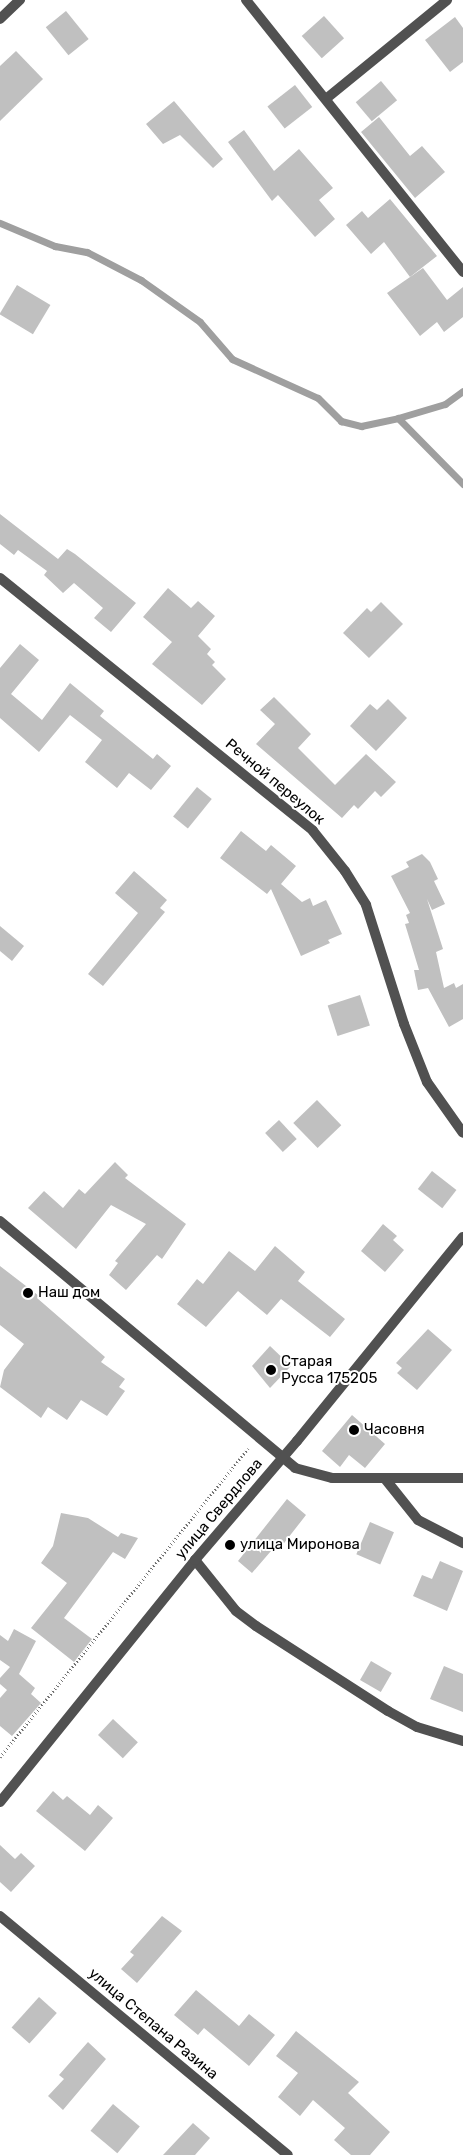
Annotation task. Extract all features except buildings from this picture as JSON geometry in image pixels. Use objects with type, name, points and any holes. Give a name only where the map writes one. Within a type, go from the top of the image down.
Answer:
[{"type":"street","points":[[0,19],[20,0]]},
{"type":"street","points":[[246,0],[327,98],[442,250],[463,272]]},
{"type":"street","points":[[327,98],[447,0]]},
{"type":"street","name":"Речной переулок","points":[[0,578],[313,831],[345,871],[366,905],[404,1024],[427,1082],[463,1133]]},
{"type":"street","points":[[0,1220],[295,1468],[332,1478],[386,1480],[463,1478]]},
{"type":"street","name":"улица Свердлова","points":[[0,1802],[195,1560],[283,1458],[463,1237]]},
{"type":"street","points":[[386,1480],[418,1520],[463,1543]]},
{"type":"street","points":[[195,1560],[236,1611],[256,1626],[388,1711],[417,1727],[463,1741]]},
{"type":"street","name":"улица Степана Разина","points":[[0,1916],[288,2155]]},
{"type":"path","points":[[0,1757],[249,1450],[246,1443]]},
{"type":"waterway","points":[[0,223],[55,246],[87,252],[141,280],[200,322],[232,359],[318,398],[341,421],[361,426],[398,418],[445,404],[463,391]]},
{"type":"waterway","points":[[398,418],[463,484]]},
{"type":"place","name":"Наш дом","points":[[28,1293]]},
{"type":"place","name":"Старая Русса 175205","points":[[271,1370]]},
{"type":"place","name":"Часовня","points":[[354,1430]]},
{"type":"place","name":"улица Миронова","points":[[230,1545]]}]
